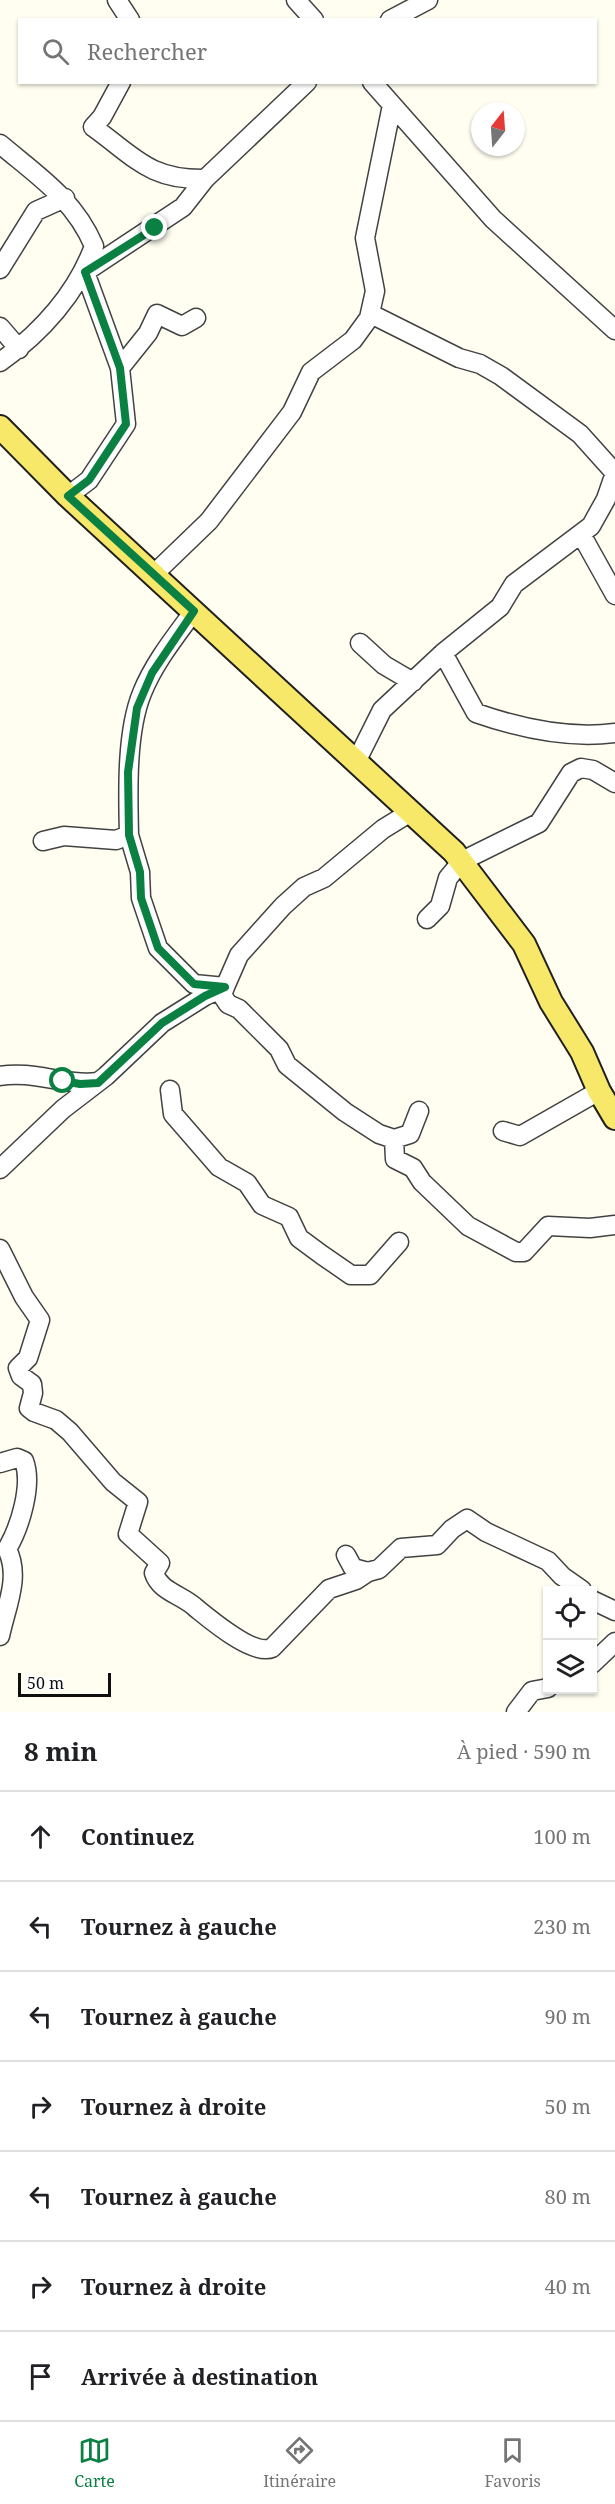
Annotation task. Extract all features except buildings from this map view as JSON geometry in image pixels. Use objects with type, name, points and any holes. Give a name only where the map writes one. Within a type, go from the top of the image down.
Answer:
[{"type":"main road","points":[[0,427],[68,496],[357,760],[462,861],[524,944],[551,1002],[582,1052],[615,1118]]},
{"type":"street","points":[[117,0],[129,18]]},
{"type":"street","points":[[296,0],[312,18]]},
{"type":"street","points":[[394,18],[428,0]]},
{"type":"street","points":[[120,84],[102,117],[93,127],[153,171],[178,178],[205,179]]},
{"type":"street","points":[[85,272],[183,207],[205,179],[305,84]]},
{"type":"street","points":[[374,84],[494,219],[615,330]]},
{"type":"street","points":[[153,575],[208,521],[292,412],[311,372],[353,340],[370,314],[375,291],[365,238],[392,105]]},
{"type":"street","points":[[0,144],[65,198],[72,211],[85,225],[94,246],[85,272],[51,317],[19,349],[0,362]]},
{"type":"street","points":[[0,269],[36,211],[65,198]]},
{"type":"street","points":[[68,496],[89,480],[126,424],[120,368],[85,272]]},
{"type":"street","points":[[120,368],[148,333],[157,314],[182,326],[196,318]]},
{"type":"street","points":[[357,760],[382,710],[443,653],[500,608],[514,584],[591,526],[606,499],[615,473],[580,434],[480,364],[459,358],[370,314]]},
{"type":"street","points":[[0,327],[19,349]]},
{"type":"street","points":[[581,534],[615,595]]},
{"type":"street","points":[[194,611],[157,665],[137,708],[128,772],[129,835],[140,872],[141,898],[158,948],[194,984],[225,987]]},
{"type":"street","points":[[360,643],[384,665],[413,682]]},
{"type":"street","points":[[443,653],[476,713],[505,723],[531,728],[594,736],[615,733]]},
{"type":"street","points":[[427,919],[440,906],[448,878],[462,861],[539,824],[571,773],[581,768],[593,770],[615,783]]},
{"type":"street","points":[[410,813],[383,830],[324,878],[304,887],[283,906],[239,955],[222,995],[228,1004],[239,1010],[279,1049],[287,1065],[345,1112],[379,1134],[394,1139],[410,1134],[419,1111]]},
{"type":"street","points":[[43,841],[64,836],[116,840],[129,835]]},
{"type":"street","points":[[0,1169],[63,1109],[98,1083],[162,1023],[205,996],[225,987]]},
{"type":"street","points":[[0,1076],[20,1073],[80,1084],[98,1083]]},
{"type":"street","points":[[170,1090],[173,1114],[219,1167],[247,1183],[262,1205],[289,1217],[299,1238],[351,1275],[370,1275],[399,1242]]},
{"type":"street","points":[[503,1131],[520,1136],[599,1090]]},
{"type":"street","points":[[394,1139],[395,1159],[414,1168],[422,1182],[437,1194],[454,1214],[480,1234],[516,1252],[524,1251],[548,1226],[590,1228],[615,1225]]},
{"type":"street","points":[[0,1249],[24,1297],[40,1320],[28,1358],[18,1368],[21,1376],[32,1384],[33,1393],[29,1408],[56,1420],[79,1440],[113,1482],[138,1502],[128,1534],[160,1563],[154,1573],[157,1582],[196,1607],[221,1628],[251,1646],[266,1650],[272,1648],[329,1589],[379,1569],[401,1548],[427,1548],[437,1545],[452,1529],[467,1519],[486,1532],[548,1561],[562,1576],[576,1586]]},
{"type":"street","points":[[0,1463],[17,1458],[24,1461],[29,1474],[21,1519],[7,1549],[14,1562],[13,1586],[0,1636]]},
{"type":"street","points":[[346,1555],[353,1568],[368,1572]]},
{"type":"street","points":[[597,1602],[615,1611]]},
{"type":"street","points":[[597,1659],[615,1642]]},
{"type":"street","points":[[516,1712],[532,1691],[543,1689]]},
{"type":"route","points":[[63,1081],[80,1084],[98,1083],[125,1055],[162,1023],[205,996],[225,987],[194,984],[158,948],[141,898],[140,872],[129,835],[128,772],[137,708],[152,673],[194,611],[68,496],[89,480],[126,424],[120,368],[85,272],[155,228]]}]
